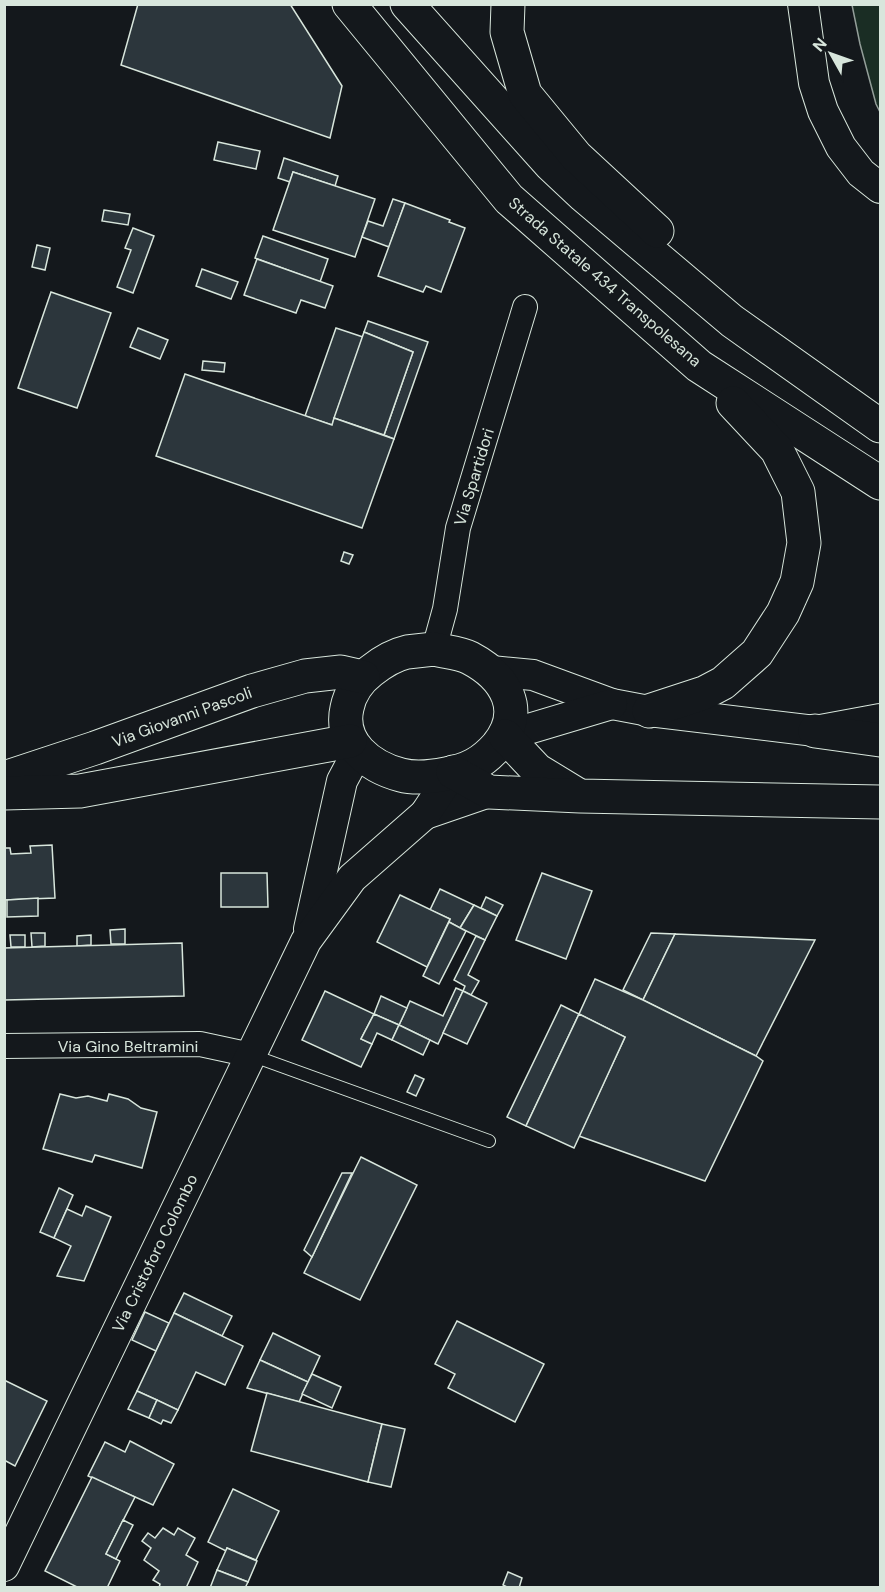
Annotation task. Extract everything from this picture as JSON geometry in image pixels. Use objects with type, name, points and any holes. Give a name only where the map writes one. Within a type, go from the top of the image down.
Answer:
[{"type":"main road","name":"Strada Statale 434 Transpolesana","points":[[349,4],[509,199],[699,366],[880,483]]},
{"type":"main road","points":[[406,4],[551,165],[584,196],[732,321],[880,426]]},
{"type":"main road","points":[[508,4],[507,32],[525,94],[576,156],[703,273],[880,426]]},
{"type":"main road","points":[[649,711],[704,693],[723,683],[757,652],[783,613],[797,582],[804,543],[798,492],[777,450],[699,366]]},
{"type":"main road","points":[[434,649],[468,657],[491,671],[505,686],[510,702],[510,720],[505,736],[491,753],[474,766],[427,778],[402,776],[378,766],[354,746],[344,719],[349,696],[363,677],[381,663],[406,653],[434,649]]},
{"type":"main road","name":"Via Giovanni Pascoli","points":[[4,778],[252,692],[305,676],[341,672],[363,677]]},
{"type":"main road","points":[[815,731],[880,740]]},
{"type":"main road","points":[[505,736],[537,770],[580,796]]},
{"type":"main road","points":[[4,794],[80,791],[354,746]]},
{"type":"main road","points":[[452,773],[489,792],[880,802]]},
{"type":"street","points":[[803,4],[814,83],[823,111],[841,147],[861,173],[880,188]]},
{"type":"street","name":"Via Spartidori","points":[[434,649],[445,609],[458,528],[525,308]]},
{"type":"street","points":[[491,671],[533,675],[612,704],[649,711],[815,731],[880,718]]},
{"type":"street","points":[[505,736],[612,704]]},
{"type":"street","name":"Via Cristoforo Colombo","points":[[306,941],[342,781],[354,746]]},
{"type":"street","name":"Via Cristoforo Colombo","points":[[4,1566],[306,941],[352,878],[425,814],[452,773]]},
{"type":"street","points":[[425,814],[489,792]]},
{"type":"street","name":"Via Gino Beltramini","points":[[4,1046],[200,1044],[250,1055]]},
{"type":"lane","points":[[250,1055],[489,1141]]},
{"type":"green space","points":[[852,5],[880,5],[880,112],[860,44]]},
{"type":"building","points":[[138,4],[290,4],[342,86],[330,138],[121,65]]},
{"type":"building","points":[[218,142],[260,151],[256,169],[214,160]]},
{"type":"building","points":[[284,158],[338,176],[335,186],[293,172],[290,182],[278,178]]},
{"type":"building","points":[[293,172],[375,199],[355,257],[273,230]]},
{"type":"building","points":[[393,199],[405,203],[389,247],[362,237],[368,221],[383,226]]},
{"type":"building","points":[[405,203],[465,228],[441,292],[426,286],[423,292],[378,276]]},
{"type":"building","points":[[104,210],[130,214],[128,225],[102,221]]},
{"type":"building","points":[[133,228],[154,236],[133,293],[117,287],[131,250],[125,248]]},
{"type":"building","points":[[263,236],[328,259],[320,282],[255,258]]},
{"type":"building","points":[[37,245],[50,248],[45,270],[32,267]]},
{"type":"building","points":[[257,259],[333,286],[325,308],[301,300],[296,313],[244,295]]},
{"type":"building","points":[[202,269],[238,282],[231,299],[196,286]]},
{"type":"building","points":[[51,292],[111,313],[77,408],[18,388]]},
{"type":"building","points":[[368,321],[428,342],[394,439],[384,435],[413,352],[364,332]]},
{"type":"building","points":[[138,328],[168,340],[160,359],[130,347]]},
{"type":"building","points":[[336,328],[363,337],[332,425],[305,416]]},
{"type":"building","points":[[364,332],[413,352],[384,435],[334,418]]},
{"type":"building","points":[[203,361],[225,363],[224,372],[202,370]]},
{"type":"building","points":[[185,374],[332,425],[334,418],[394,439],[362,528],[156,456]]},
{"type":"building","points":[[344,552],[353,555],[349,564],[341,561]]},
{"type":"building","points":[[52,845],[55,898],[4,900],[4,848],[10,848],[11,854],[31,853],[30,846]]},
{"type":"building","points":[[221,873],[267,873],[268,907],[221,907]]},
{"type":"building","points":[[542,873],[592,891],[566,959],[516,940]]},
{"type":"building","points":[[440,889],[474,905],[460,928],[449,922],[450,919],[430,910]]},
{"type":"building","points":[[400,895],[450,919],[427,967],[377,942]]},
{"type":"building","points":[[486,897],[503,905],[497,916],[481,908]]},
{"type":"building","points":[[38,898],[38,916],[7,917],[7,900]]},
{"type":"building","points":[[474,905],[497,916],[485,940],[460,928]]},
{"type":"building","points":[[449,922],[466,931],[439,984],[423,976]]},
{"type":"building","points":[[125,929],[125,944],[111,944],[110,930]]},
{"type":"building","points":[[31,933],[45,933],[45,946],[32,947]]},
{"type":"building","points":[[651,933],[675,934],[643,1000],[623,990]]},
{"type":"building","points":[[675,934],[815,940],[756,1056],[643,1000]]},
{"type":"building","points":[[10,935],[25,935],[25,947],[11,947]]},
{"type":"building","points":[[91,935],[91,945],[77,946],[77,936]]},
{"type":"building","points":[[476,936],[485,940],[468,975],[479,981],[471,995],[463,991],[465,986],[454,980]]},
{"type":"building","points":[[182,943],[184,996],[4,1000],[4,948]]},
{"type":"building","points":[[595,979],[643,1000],[763,1061],[705,1181],[579,1136],[625,1037],[579,1014]]},
{"type":"building","points":[[456,988],[463,991],[438,1044],[399,1025],[410,1001],[443,1016]]},
{"type":"building","points":[[325,991],[374,1014],[361,1039],[372,1044],[361,1067],[302,1040]]},
{"type":"building","points":[[463,991],[487,1003],[467,1044],[443,1033]]},
{"type":"building","points":[[381,996],[407,1008],[399,1025],[374,1014]]},
{"type":"building","points":[[561,1005],[579,1014],[526,1126],[507,1117]]},
{"type":"building","points":[[374,1014],[399,1025],[392,1040],[377,1033],[372,1044],[361,1039]]},
{"type":"building","points":[[579,1014],[625,1037],[574,1148],[526,1126]]},
{"type":"building","points":[[399,1025],[430,1040],[423,1055],[392,1040]]},
{"type":"building","points":[[415,1075],[424,1079],[416,1096],[407,1092]]},
{"type":"building","points":[[60,1094],[76,1098],[88,1096],[107,1101],[109,1094],[128,1099],[141,1108],[157,1112],[142,1168],[95,1155],[92,1162],[43,1149]]},
{"type":"building","points":[[361,1157],[417,1185],[360,1300],[304,1273]]},
{"type":"building","points":[[342,1173],[352,1173],[312,1257],[304,1250]]},
{"type":"building","points":[[59,1188],[73,1195],[54,1238],[40,1232]]},
{"type":"building","points":[[86,1206],[111,1217],[84,1281],[57,1276],[71,1246],[54,1238],[67,1209],[82,1216]]},
{"type":"building","points":[[184,1293],[232,1316],[222,1336],[174,1313]]},
{"type":"building","points":[[145,1312],[169,1323],[156,1351],[132,1340]]},
{"type":"building","points":[[174,1313],[243,1346],[225,1385],[196,1372],[178,1410],[137,1391]]},
{"type":"building","points":[[457,1321],[544,1364],[515,1422],[448,1388],[455,1374],[435,1364]]},
{"type":"building","points":[[273,1333],[320,1356],[308,1382],[260,1360]]},
{"type":"building","points":[[260,1360],[308,1382],[299,1402],[247,1388]]},
{"type":"building","points":[[312,1374],[341,1387],[332,1408],[302,1394]]},
{"type":"building","points":[[4,1380],[47,1401],[15,1466],[4,1460]]},
{"type":"building","points":[[137,1391],[157,1400],[149,1418],[128,1409]]},
{"type":"building","points":[[267,1393],[382,1424],[368,1482],[251,1451]]},
{"type":"building","points":[[157,1400],[178,1410],[171,1423],[163,1420],[161,1424],[149,1418]]},
{"type":"building","points":[[382,1424],[405,1429],[391,1487],[368,1482]]},
{"type":"building","points":[[130,1441],[174,1464],[153,1505],[88,1476],[105,1442],[125,1452]]},
{"type":"building","points":[[92,1477],[135,1497],[106,1554],[120,1561],[107,1588],[79,1588],[45,1571]]},
{"type":"building","points":[[233,1489],[279,1511],[256,1560],[227,1548],[226,1551],[208,1542]]},
{"type":"building","points":[[123,1520],[133,1525],[116,1559],[106,1554]]},
{"type":"building","points":[[163,1528],[174,1535],[178,1528],[195,1538],[186,1555],[198,1562],[186,1588],[159,1588],[160,1584],[153,1580],[159,1571],[144,1560],[151,1548],[142,1541],[148,1533],[155,1538]]},
{"type":"building","points":[[227,1548],[257,1561],[248,1582],[217,1570]]},
{"type":"building","points":[[217,1570],[248,1582],[245,1588],[210,1588]]},
{"type":"building","points":[[508,1572],[522,1578],[519,1588],[509,1588],[503,1585]]}]
